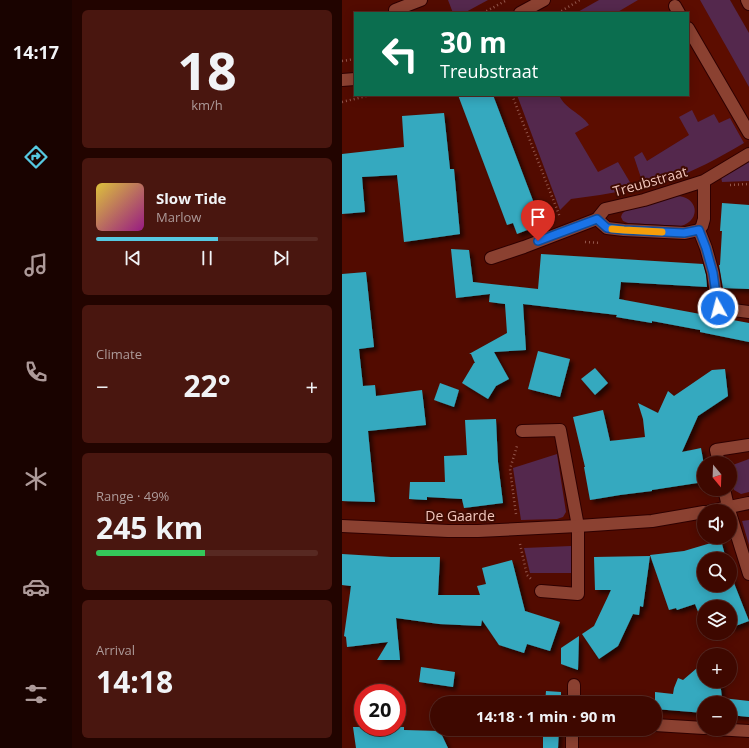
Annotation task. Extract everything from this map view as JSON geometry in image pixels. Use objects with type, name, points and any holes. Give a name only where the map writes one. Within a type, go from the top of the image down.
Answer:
[{"type":"street","points":[[395,10],[421,0]]},
{"type":"street","points":[[522,12],[544,0]]},
{"type":"street","points":[[746,0],[749,4]]},
{"type":"street","points":[[689,30],[749,133]]},
{"type":"street","points":[[342,80],[354,79]]},
{"type":"street","name":"Treubstraat","points":[[491,258],[597,219],[605,209],[644,200],[704,181],[749,154]]},
{"type":"street","name":"Treubstraat","points":[[699,230],[704,219],[704,181]]},
{"type":"street","points":[[597,219],[607,228],[624,230],[684,233],[699,230],[713,273],[718,308],[749,312]]},
{"type":"street","points":[[522,431],[560,430],[578,526],[578,594],[541,591]]},
{"type":"street","points":[[717,456],[716,450],[749,445]]},
{"type":"street","points":[[737,508],[749,504]]},
{"type":"street","name":"De Gaarde","points":[[342,526],[478,531],[652,521],[697,513]]},
{"type":"street","points":[[737,536],[749,574]]},
{"type":"street","points":[[574,685],[574,696]]},
{"type":"street","points":[[662,725],[697,728]]},
{"type":"street","points":[[737,730],[749,731]]},
{"type":"street","points":[[572,736],[572,748]]},
{"type":"path","points":[[485,12],[507,0]]},
{"type":"path","points":[[560,12],[580,0]]},
{"type":"path","points":[[342,61],[354,59]]},
{"type":"path","points":[[342,102],[368,96]]},
{"type":"path","points":[[512,96],[565,231],[575,241],[606,243]]},
{"type":"shaded area","points":[[448,0],[488,0],[466,12],[453,12]]},
{"type":"shaded area","points":[[599,0],[638,0],[618,12],[578,12]]},
{"type":"shaded area","points":[[632,0],[700,0],[749,87],[749,140],[744,143],[730,118],[719,124],[714,114],[698,122],[691,110],[689,135],[647,161],[634,157],[642,181],[631,184],[618,162],[598,173],[575,133],[589,125],[568,107],[560,96],[689,96],[689,12],[611,12]]},
{"type":"shaded area","points":[[700,0],[730,0],[749,33],[749,87]]},
{"type":"shaded area","points":[[517,96],[560,96],[565,104],[582,117],[589,125],[575,133],[598,172],[618,162],[634,189],[571,199],[560,210]]},
{"type":"shaded area","points":[[692,110],[698,122],[714,114],[719,123],[730,118],[744,143],[706,164],[667,181],[659,177],[642,181],[634,157],[642,152],[647,161],[689,135],[679,117]]},
{"type":"shaded area","points":[[749,161],[749,181],[722,182],[721,177]]},
{"type":"shaded area","points":[[676,196],[689,200],[695,209],[692,219],[688,223],[681,226],[628,223],[623,221],[621,217],[626,210]]},
{"type":"shaded area","points":[[557,454],[566,512],[563,517],[557,519],[521,520],[513,468]]},
{"type":"shaded area","points":[[749,459],[749,492],[741,494],[737,492],[737,463]]},
{"type":"shaded area","points":[[749,520],[749,545],[742,521]]},
{"type":"shaded area","points":[[571,546],[571,573],[530,573],[524,548]]},
{"type":"building","points":[[458,96],[493,96],[540,219],[540,225],[517,234],[513,223],[507,225]]},
{"type":"building","points":[[444,113],[450,169],[454,169],[460,234],[404,242],[397,175],[362,177],[365,212],[342,214],[342,154],[404,147],[402,116]]},
{"type":"building","points":[[722,203],[749,205],[749,289],[723,288],[719,265],[722,231],[720,231]]},
{"type":"building","points":[[451,249],[469,250],[473,282],[538,289],[541,254],[703,264],[707,287],[621,282],[619,299],[749,323],[749,342],[700,332],[700,330],[652,321],[652,323],[616,317],[617,315],[523,304],[526,350],[494,352],[509,379],[496,386],[488,399],[462,383],[475,363],[471,354],[469,354],[507,333],[505,304],[489,302],[490,294],[456,298]]},
{"type":"building","points":[[366,272],[374,347],[359,349],[363,386],[375,385],[376,396],[422,390],[426,425],[368,431],[375,502],[342,501],[342,274]]},
{"type":"building","points":[[538,351],[570,359],[560,397],[528,389]]},
{"type":"building","points":[[595,368],[608,383],[595,395],[581,379]]},
{"type":"building","points":[[725,369],[728,396],[698,416],[682,452],[701,448],[702,456],[697,456],[697,483],[590,500],[585,467],[573,417],[603,410],[610,441],[645,437],[643,419],[638,403],[658,413],[668,391],[674,396],[712,370]]},
{"type":"building","points":[[440,383],[459,390],[454,407],[434,400]]},
{"type":"building","points":[[496,419],[498,462],[503,503],[464,508],[462,499],[427,497],[427,500],[409,499],[410,482],[445,482],[444,456],[467,455],[465,420]]},
{"type":"building","points":[[708,544],[722,544],[724,552],[697,552],[697,592],[737,592],[737,591],[749,621],[737,625],[737,600],[697,600],[697,609],[695,604],[677,610],[676,608],[669,610],[650,555],[684,551]]},
{"type":"building","points":[[342,554],[391,557],[440,557],[438,595],[480,595],[477,586],[486,584],[482,568],[512,560],[525,611],[560,622],[550,651],[527,644],[524,653],[499,645],[482,620],[481,626],[439,624],[396,618],[400,660],[377,660],[388,642],[347,647],[346,637],[344,636],[351,586],[342,585]]},
{"type":"building","points":[[650,556],[643,607],[640,606],[639,615],[633,614],[618,646],[599,659],[582,634],[594,626],[611,590],[595,590],[594,557]]},
{"type":"building","points":[[579,636],[578,670],[561,664],[561,648]]},
{"type":"building","points":[[421,667],[455,672],[453,687],[419,682]]},
{"type":"building","points":[[697,668],[697,688],[721,688],[722,696],[697,696],[697,712],[662,710],[662,696],[655,696],[655,692],[673,694],[678,678],[683,680]]},
{"type":"building","points":[[546,691],[561,692],[561,696],[546,696]]},
{"type":"building","points":[[737,700],[749,701],[749,717],[737,716]]},
{"type":"building","points":[[406,730],[430,731],[430,736],[442,736],[448,748],[356,748],[354,736],[406,736]]},
{"type":"building","points":[[543,736],[559,736],[558,748],[543,748]]},
{"type":"slow traffic","points":[[612,229],[662,232]]},
{"type":"route","points":[[538,241],[597,219],[607,228],[624,230],[684,233],[699,230],[713,273],[718,308]]}]
